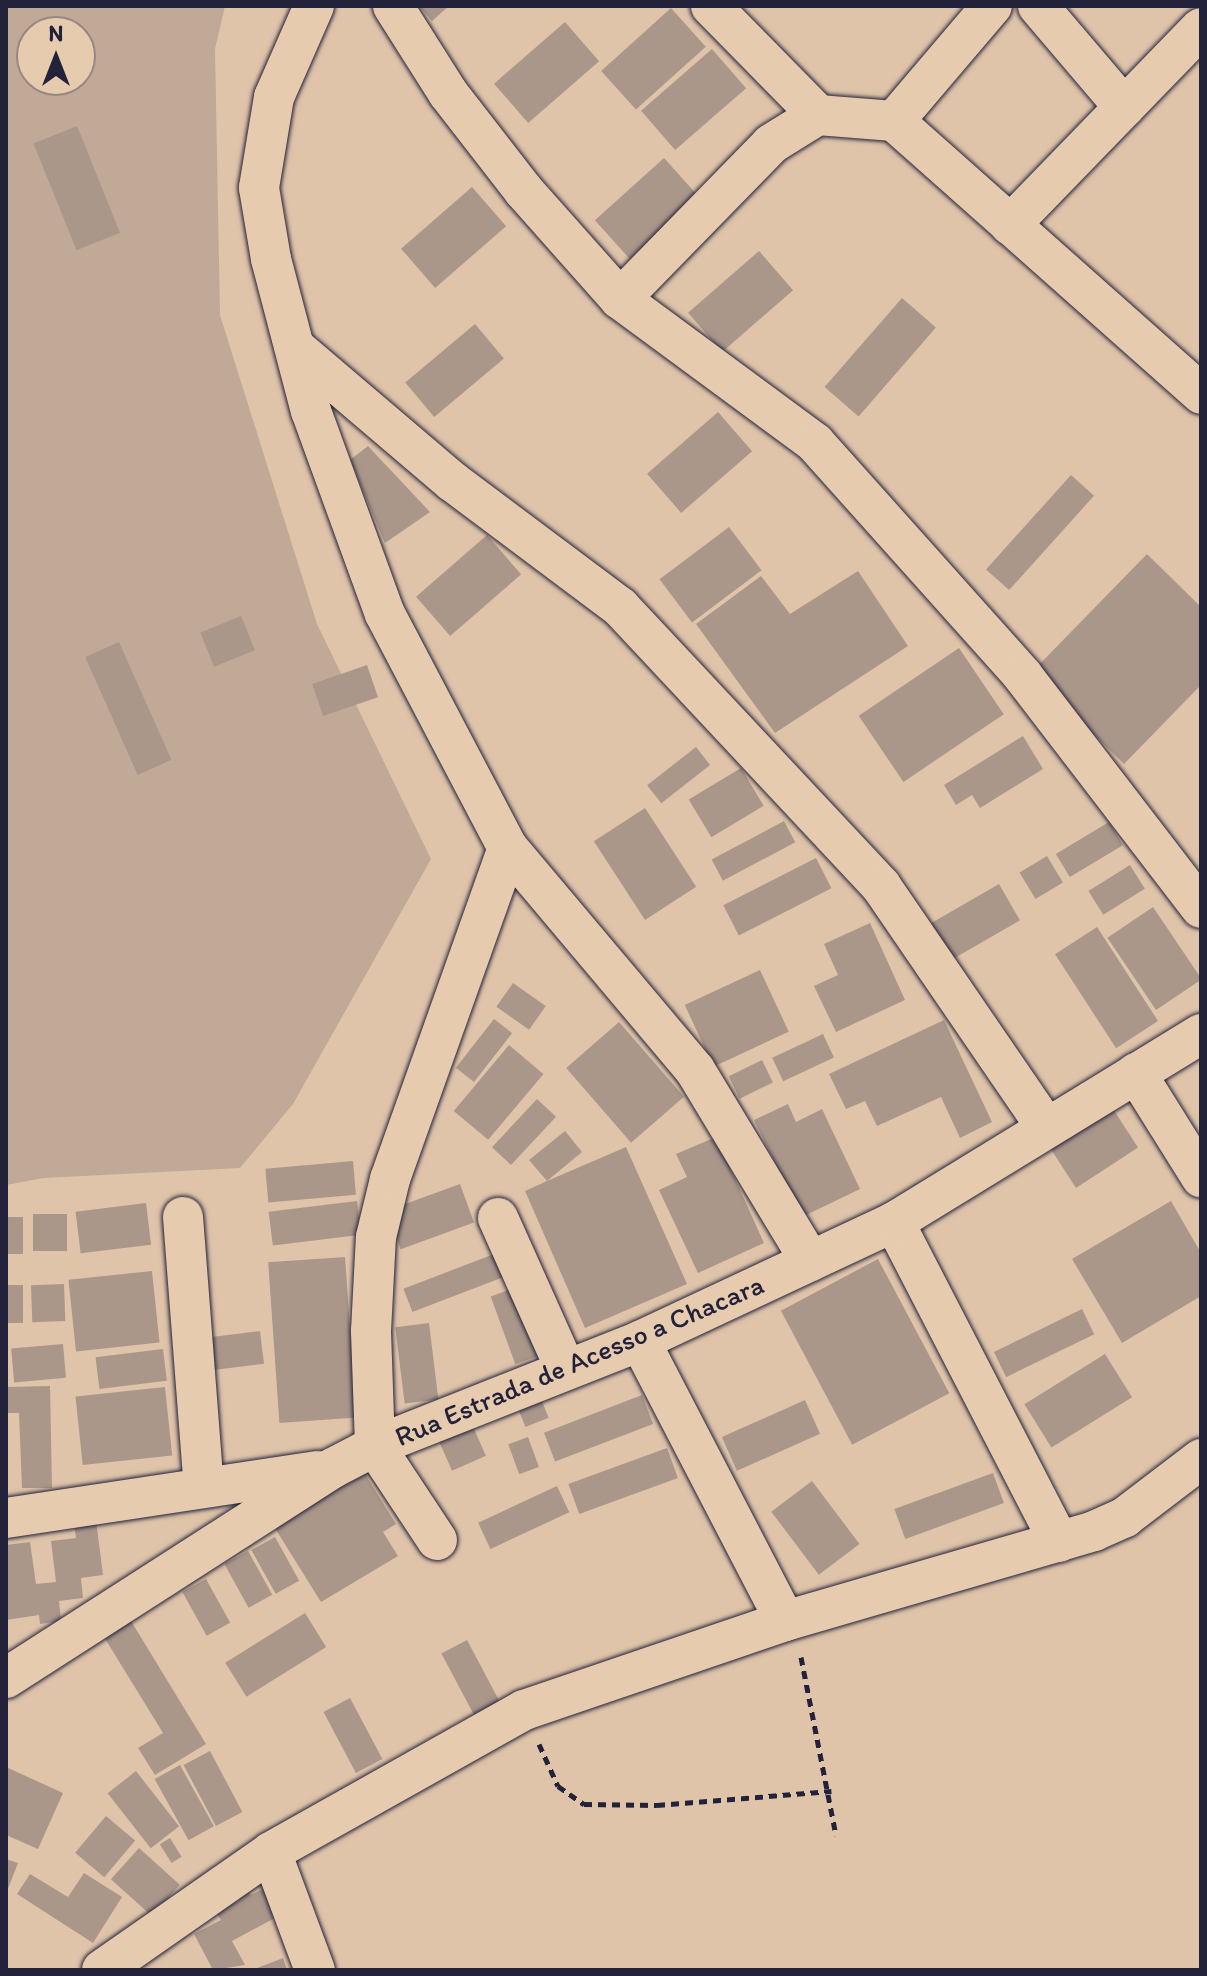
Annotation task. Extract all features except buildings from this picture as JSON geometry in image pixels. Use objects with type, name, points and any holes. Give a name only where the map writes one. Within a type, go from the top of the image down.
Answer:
[{"type":"street","points":[[314,6],[274,97],[259,188],[271,259],[299,351],[311,411],[385,614],[508,848],[695,1070],[810,1261]]},
{"type":"street","points":[[393,6],[457,105],[620,299],[815,443],[1023,676],[1201,908]]},
{"type":"street","points":[[711,6],[818,115]]},
{"type":"street","points":[[894,121],[992,6]]},
{"type":"street","points":[[1038,6],[1124,107]]},
{"type":"street","points":[[1010,225],[1201,28]]},
{"type":"street","points":[[620,299],[771,144],[818,115],[894,121],[1201,394]]},
{"type":"street","points":[[299,351],[453,482],[620,607],[881,886],[1046,1127]]},
{"type":"street","points":[[437,1540],[375,1446],[371,1331],[380,1223],[390,1179],[508,848]]},
{"type":"street","name":"Rua Estrada de Acesso a Chacara","points":[[6,1678],[333,1468],[375,1446],[565,1368],[640,1341],[894,1222],[1201,1034]]},
{"type":"street","points":[[1136,1073],[1201,1177]]},
{"type":"street","points":[[183,1217],[204,1487]]},
{"type":"street","points":[[498,1218],[565,1368]]},
{"type":"street","points":[[894,1222],[1059,1542]]},
{"type":"street","points":[[640,1341],[785,1621]]},
{"type":"street","points":[[102,1970],[271,1852],[524,1710],[785,1621],[1059,1542],[1125,1517],[1201,1459]]},
{"type":"street","points":[[6,1518],[333,1468]]},
{"type":"street","points":[[271,1852],[315,1970]]},
{"type":"path","points":[[785,1621],[803,1662],[831,1791],[836,1836]]},
{"type":"path","points":[[524,1710],[558,1786],[584,1804],[657,1805],[831,1791]]},
{"type":"shaded area","points":[[6,6],[225,6],[215,49],[220,315],[317,624],[431,859],[293,1104],[240,1168],[44,1178],[6,1185]]}]
